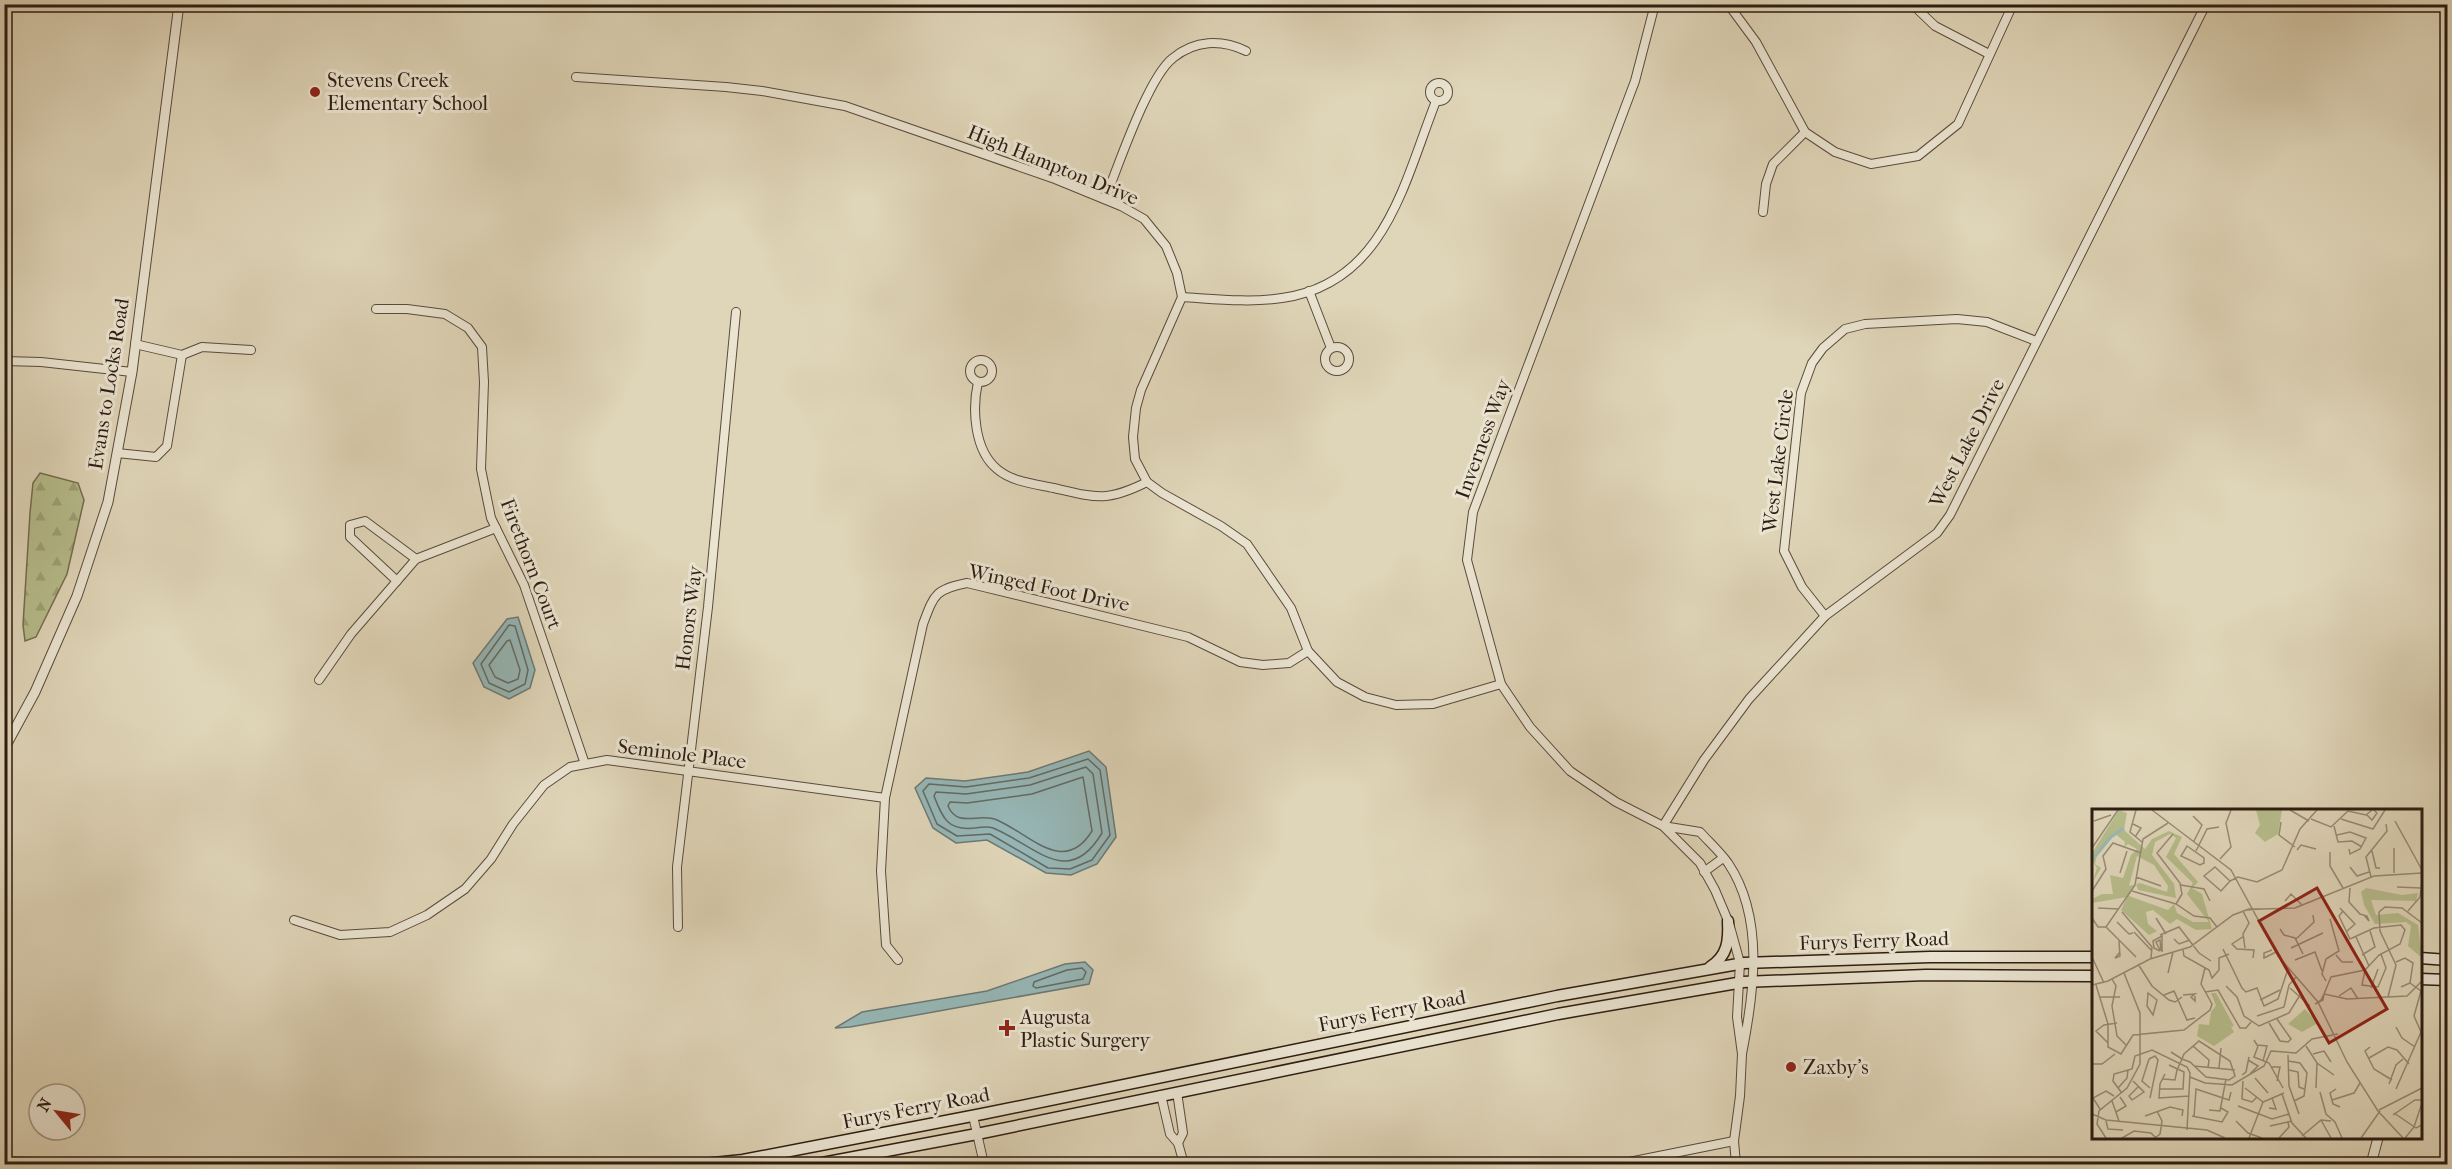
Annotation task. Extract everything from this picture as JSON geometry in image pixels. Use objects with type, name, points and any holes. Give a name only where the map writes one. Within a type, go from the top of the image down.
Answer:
[{"type":"main road","points":[[1706,969],[1716,963],[1725,952],[1729,938],[1728,921]]},
{"type":"main road","name":"Furys Ferry Road","points":[[704,1164],[743,1160],[974,1116],[1548,998],[1746,963],[1930,957],[2092,957]]},
{"type":"main road","points":[[2067,957],[2067,976]]},
{"type":"main road","points":[[2422,958],[2448,960]]},
{"type":"main road","name":"Furys Ferry Road","points":[[817,1164],[977,1134],[1558,1014],[1751,981],[1926,975],[2092,976]]},
{"type":"main road","points":[[2422,979],[2448,980]]},
{"type":"main road","points":[[4,1163],[70,1164]]},
{"type":"street","name":"Evans to Locks Road","points":[[4,750],[35,692],[77,596],[108,502],[132,372],[179,4]]},
{"type":"street","name":"Inverness Way","points":[[1655,4],[1635,81],[1473,512],[1467,560],[1501,684],[1530,727],[1570,771],[1616,802],[1663,826],[1700,832],[1728,864],[1749,916],[1754,953],[1746,963],[1738,983],[1737,1017],[1742,1054]]},
{"type":"street","points":[[1728,4],[1756,42],[1805,132],[1835,152],[1871,164],[1918,156],[1958,124],[2013,4]]},
{"type":"street","points":[[1912,4],[1935,26],[1989,54]]},
{"type":"street","name":"West Lake Drive","points":[[1663,826],[1704,760],[1749,699],[1825,616],[1937,533],[1961,496],[2036,341],[2206,4]]},
{"type":"street","points":[[1105,199],[1148,96],[1171,59],[1202,43],[1220,42],[1246,51]]},
{"type":"street","name":"High Hampton Drive","points":[[576,77],[726,87],[845,106],[1034,171],[1105,199],[1144,219],[1166,246],[1177,273],[1182,297]]},
{"type":"street","points":[[1436,101],[1394,209],[1380,237],[1364,257],[1339,278],[1309,291],[1282,298],[1182,297],[1141,390],[1136,408],[1133,437],[1135,459],[1147,482],[1247,544],[1291,608],[1308,651],[1337,682],[1365,697],[1396,705],[1433,704],[1501,684]]},
{"type":"street","points":[[1763,212],[1766,184],[1773,164],[1805,132]]},
{"type":"street","points":[[1309,291],[1330,348]]},
{"type":"street","name":"Firethorn Court","points":[[376,309],[407,309],[445,314],[468,328],[482,347],[484,382],[481,469],[491,518],[524,585],[585,764]]},
{"type":"street","name":"Honors Way","points":[[678,927],[677,867],[708,607],[736,312]]},
{"type":"street","name":"West Lake Circle","points":[[1825,616],[1802,587],[1784,551],[1801,393],[1812,363],[1823,348],[1845,329],[1865,324],[1957,319],[1987,322],[2036,341]]},
{"type":"street","points":[[135,344],[182,354],[202,347],[250,350]]},
{"type":"street","points":[[117,453],[156,457],[167,446],[182,354]]},
{"type":"street","points":[[4,361],[41,362],[132,372]]},
{"type":"street","points":[[978,382],[975,397],[978,430],[983,451],[997,469],[1017,480],[1106,498],[1126,493],[1147,482]]},
{"type":"street","points":[[397,581],[350,537],[350,525],[365,521],[416,559]]},
{"type":"street","points":[[319,680],[351,634],[416,559],[496,528]]},
{"type":"street","name":"Winged Foot Drive","points":[[898,960],[886,945],[881,871],[885,798],[923,624],[932,600],[945,587],[967,583],[1188,637],[1240,662],[1263,665],[1289,663],[1308,651]]},
{"type":"street","name":"Seminole Place","points":[[294,920],[340,935],[390,932],[427,915],[465,889],[491,859],[513,824],[544,785],[570,767],[607,760],[885,798]]},
{"type":"street","name":"Inverness Way","points":[[1663,826],[1700,863],[1715,890],[1746,963],[1751,981],[1750,1014],[1742,1054]]},
{"type":"street","points":[[1704,872],[1723,858]]},
{"type":"street","points":[[1736,1164],[1734,1141],[1740,1096],[1742,1054]]},
{"type":"street","points":[[1177,1092],[1183,1133],[1178,1143]]},
{"type":"street","points":[[1161,1095],[1170,1134],[1178,1143],[1184,1164]]},
{"type":"street","points":[[974,1116],[984,1164]]},
{"type":"street","points":[[2371,1164],[2377,1139]]},
{"type":"street","points":[[1619,1164],[1734,1141]]},
{"type":"green space","points":[[40,473],[78,483],[84,500],[67,574],[36,637],[25,641],[23,625],[30,513],[33,483]]},
{"type":"water","points":[[518,617],[535,670],[530,688],[509,699],[484,687],[473,663],[507,619]]},
{"type":"water","points":[[1089,751],[1106,767],[1116,837],[1097,864],[1071,875],[1046,873],[987,840],[956,843],[933,828],[915,788],[926,778],[965,781],[1028,772]]},
{"type":"water","points":[[1085,962],[1093,970],[1089,984],[835,1028],[862,1012],[987,991],[1065,964]]},
{"type":"place","name":"Stevens Creek Elementary School","points":[[315,92]]},
{"type":"place","name":"Augusta Plastic Surgery","points":[[1007,1028]]},
{"type":"place","name":"Zaxby's","points":[[1791,1067]]}]
